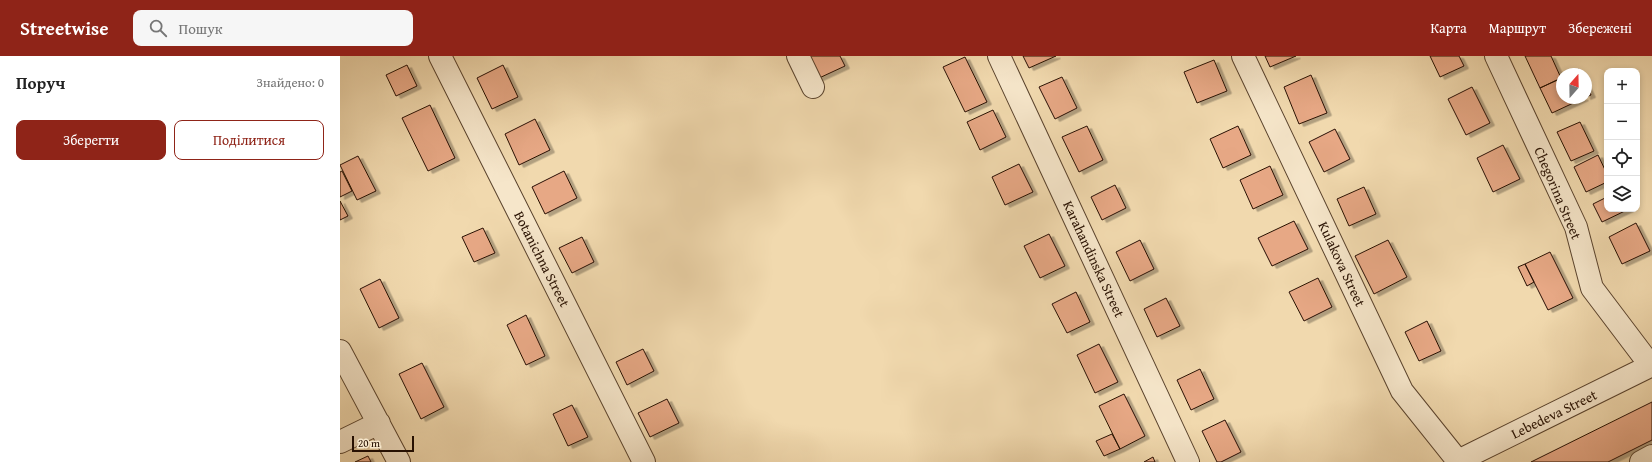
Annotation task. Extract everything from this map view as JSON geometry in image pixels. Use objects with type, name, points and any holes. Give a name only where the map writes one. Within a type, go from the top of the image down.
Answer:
[{"type":"street","name":"Botanichna Street","points":[[440,56],[644,462]]},
{"type":"street","points":[[798,56],[813,87]]},
{"type":"street","name":"Karahandinska Street","points":[[999,56],[1188,462]]},
{"type":"street","name":"Kulakova Street","points":[[1243,56],[1402,391],[1466,460]]},
{"type":"street","name":"Chegorina Street","points":[[1496,56],[1576,227],[1592,288],[1651,366]]},
{"type":"street","points":[[340,351],[399,462]]},
{"type":"street","name":"Lebedeva Street","points":[[1466,460],[1651,366]]},
{"type":"street","points":[[340,442],[379,422]]},
{"type":"street","points":[[1640,462],[1652,456]]},
{"type":"building","points":[[805,56],[840,56],[845,66],[817,79]]},
{"type":"building","points":[[1023,56],[1056,56],[1029,68]]},
{"type":"building","points":[[1265,56],[1296,56],[1270,67]]},
{"type":"building","points":[[1430,56],[1459,56],[1464,66],[1440,77]]},
{"type":"building","points":[[1525,56],[1551,56],[1556,68],[1556,80],[1540,88]]},
{"type":"building","points":[[965,57],[987,102],[965,112],[943,67]]},
{"type":"building","points":[[1214,60],[1227,91],[1197,103],[1184,72]]},
{"type":"building","points":[[407,65],[417,86],[396,96],[386,75]]},
{"type":"building","points":[[503,65],[518,97],[492,109],[477,78]]},
{"type":"building","points":[[1311,75],[1327,113],[1299,124],[1284,87]]},
{"type":"building","points":[[1062,77],[1077,108],[1055,119],[1039,87]]},
{"type":"building","points":[[1556,81],[1556,104],[1571,104],[1552,113],[1540,88]]},
{"type":"building","points":[[1472,87],[1490,123],[1466,135],[1448,99]]},
{"type":"building","points":[[430,105],[455,158],[428,171],[402,118]]},
{"type":"building","points":[[993,110],[1006,137],[980,150],[967,122]]},
{"type":"building","points":[[535,119],[550,150],[519,165],[505,134]]},
{"type":"building","points":[[1580,122],[1594,151],[1571,161],[1557,132]]},
{"type":"building","points":[[1087,126],[1103,160],[1079,172],[1062,137]]},
{"type":"building","points":[[1238,126],[1251,155],[1223,168],[1210,139]]},
{"type":"building","points":[[1335,129],[1350,159],[1324,172],[1309,142]]},
{"type":"building","points":[[1503,145],[1520,179],[1493,192],[1477,158]]},
{"type":"building","points":[[1598,155],[1604,168],[1604,183],[1586,192],[1574,167]]},
{"type":"building","points":[[358,156],[376,191],[357,200],[340,165]]},
{"type":"building","points":[[1019,164],[1033,192],[1005,205],[992,177]]},
{"type":"building","points":[[1270,166],[1283,195],[1253,209],[1240,180]]},
{"type":"building","points":[[342,171],[352,191],[340,197],[340,172]]},
{"type":"building","points":[[564,171],[577,198],[545,214],[532,187]]},
{"type":"building","points":[[1115,185],[1126,208],[1102,220],[1091,197]]},
{"type":"building","points":[[1364,187],[1376,214],[1349,226],[1337,199]]},
{"type":"building","points":[[1604,198],[1604,212],[1623,212],[1602,222],[1593,204]]},
{"type":"building","points":[[340,201],[348,216],[340,220]]},
{"type":"building","points":[[1294,221],[1308,249],[1272,266],[1258,238]]},
{"type":"building","points":[[1636,223],[1650,251],[1622,264],[1609,237]]},
{"type":"building","points":[[483,228],[495,253],[474,262],[462,237]]},
{"type":"building","points":[[1049,234],[1065,266],[1040,278],[1024,246]]},
{"type":"building","points":[[582,237],[594,262],[572,273],[559,248]]},
{"type":"building","points":[[1140,240],[1154,269],[1130,281],[1116,252]]},
{"type":"building","points":[[1388,240],[1407,277],[1374,294],[1355,256]]},
{"type":"building","points":[[1550,252],[1573,298],[1548,310],[1525,264]]},
{"type":"building","points":[[1525,264],[1534,282],[1527,286],[1518,267]]},
{"type":"building","points":[[1318,278],[1332,307],[1304,321],[1289,292]]},
{"type":"building","points":[[380,279],[399,318],[379,328],[360,289]]},
{"type":"building","points":[[1076,292],[1090,322],[1067,333],[1052,304]]},
{"type":"building","points":[[1166,298],[1180,326],[1157,337],[1144,309]]},
{"type":"building","points":[[526,315],[545,356],[526,365],[507,325]]},
{"type":"building","points":[[1427,321],[1441,351],[1419,361],[1405,332]]},
{"type":"building","points":[[1099,344],[1118,382],[1095,393],[1077,355]]},
{"type":"building","points":[[643,349],[654,371],[627,385],[616,362]]},
{"type":"building","points":[[422,363],[444,407],[421,419],[399,374]]},
{"type":"building","points":[[1200,369],[1214,399],[1191,410],[1177,380]]},
{"type":"building","points":[[1124,394],[1145,436],[1120,449],[1099,406]]},
{"type":"building","points":[[667,399],[679,423],[650,437],[638,413]]},
{"type":"building","points":[[1652,402],[1652,440],[1608,462],[1531,462]]},
{"type":"building","points":[[572,405],[588,437],[568,446],[553,414]]},
{"type":"building","points":[[1225,420],[1241,452],[1221,462],[1217,462],[1202,431]]},
{"type":"building","points":[[1112,434],[1120,449],[1104,456],[1096,441]]},
{"type":"building","points":[[368,456],[371,462],[355,462]]},
{"type":"building","points":[[1153,457],[1155,462],[1144,462]]}]
